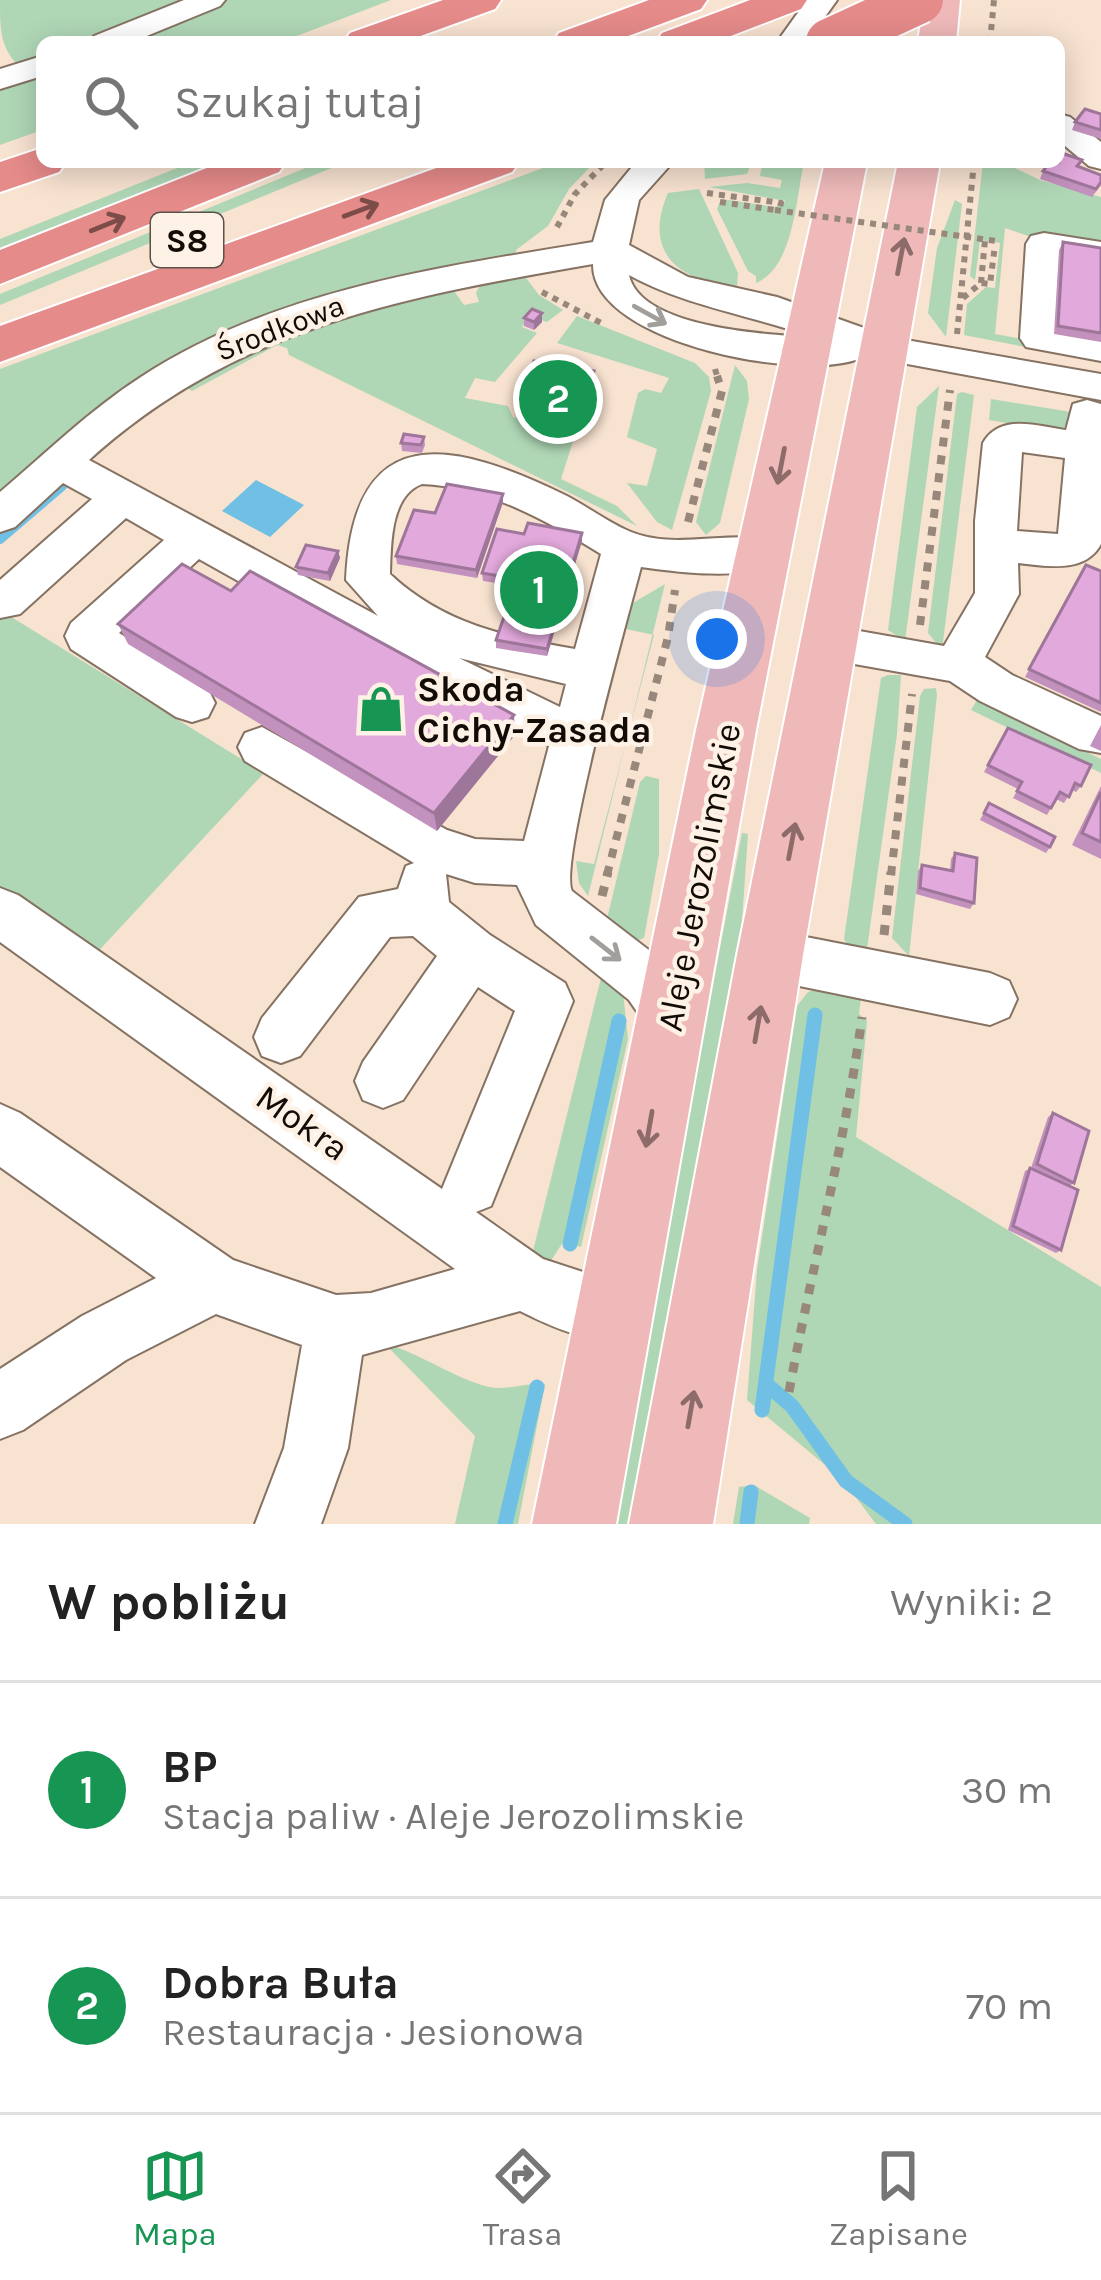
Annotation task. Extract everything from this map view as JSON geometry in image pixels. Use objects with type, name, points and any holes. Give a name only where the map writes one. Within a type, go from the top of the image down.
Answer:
[{"type":"highway","points":[[374,36],[448,0]]},
{"type":"highway","points":[[570,17],[687,0]]},
{"type":"highway","points":[[842,36],[920,0]]},
{"type":"highway","points":[[693,36],[776,4]]},
{"type":"highway","points":[[390,36],[497,13]]},
{"type":"highway","points":[[475,36],[497,13]]},
{"type":"highway","points":[[0,178],[36,165]]},
{"type":"highway","points":[[0,223],[140,168]]},
{"type":"highway","points":[[0,268],[247,168]]},
{"type":"highway","name":"S8","points":[[0,318],[359,168]]},
{"type":"highway","points":[[0,345],[480,168]]},
{"type":"main road","points":[[874,36],[881,0]]},
{"type":"main road","points":[[938,36],[943,0]]},
{"type":"main road","name":"Aleje Jerozolimskie","points":[[574,1524],[670,1014],[845,168]]},
{"type":"main road","points":[[671,1524],[770,956],[918,168]]},
{"type":"street","points":[[119,36],[210,0]]},
{"type":"street","points":[[796,36],[822,0]]},
{"type":"street","points":[[0,80],[36,67]]},
{"type":"street","points":[[1065,101],[1101,112]]},
{"type":"street","points":[[1065,129],[1101,159]]},
{"type":"street","points":[[650,168],[621,200],[610,228],[614,286],[647,315],[683,330],[807,337],[1097,373]]},
{"type":"street","points":[[1097,373],[1039,338],[1044,244],[1101,253]]},
{"type":"street","name":"Środkowa","points":[[0,517],[156,386],[259,331],[354,299],[611,250]]},
{"type":"street","points":[[1042,290],[1094,298]]},
{"type":"street","points":[[997,545],[1088,556],[1086,448],[1097,373]]},
{"type":"street","points":[[936,654],[995,601],[1003,443],[1016,437],[1086,448]]},
{"type":"street","points":[[62,464],[122,496],[180,516],[417,659],[576,737]]},
{"type":"street","points":[[593,671],[444,638],[385,599],[368,580],[369,540],[390,486],[399,476],[440,470],[503,486],[623,548],[680,556],[764,554]]},
{"type":"street","points":[[4,602],[122,496]]},
{"type":"street","points":[[180,516],[87,637],[192,704]]},
{"type":"street","points":[[623,548],[544,875],[554,908],[648,982],[670,1014]]},
{"type":"street","points":[[831,644],[943,664],[936,654]]},
{"type":"street","points":[[936,654],[1096,735]]},
{"type":"street","points":[[262,747],[433,848],[544,875]]},
{"type":"street","points":[[423,912],[424,873],[433,848]]},
{"type":"street","name":"Mokra","points":[[0,912],[523,1280],[561,1299],[616,1312]]},
{"type":"street","points":[[281,1037],[377,914],[423,912],[471,952],[546,1001],[470,1185]]},
{"type":"street","points":[[383,1081],[471,952]]},
{"type":"street","points":[[770,956],[990,999]]},
{"type":"street","points":[[0,1132],[216,1284],[336,1327],[371,1324],[523,1280]]},
{"type":"street","points":[[0,1407],[90,1343],[171,1300],[216,1284]]},
{"type":"street","points":[[288,1524],[316,1448],[336,1327]]},
{"type":"path","points":[[991,36],[994,0]]},
{"type":"path","points":[[541,239],[559,225],[575,194],[600,168]]},
{"type":"path","points":[[956,344],[973,168]]},
{"type":"path","points":[[707,193],[996,241],[991,284],[981,283],[961,298]]},
{"type":"path","points":[[719,202],[778,208]]},
{"type":"path","points":[[981,283],[985,242]]},
{"type":"path","points":[[535,284],[555,302],[603,324]]},
{"type":"path","points":[[683,534],[722,391],[720,376],[705,360]]},
{"type":"path","points":[[936,654],[951,381]]},
{"type":"path","points":[[591,938],[668,637],[676,581]]},
{"type":"path","points":[[883,941],[913,682]]},
{"type":"path","points":[[789,1392],[816,1243],[846,1133],[859,1028],[863,1012],[876,1001]]},
{"type":"green space","points":[[0,0],[197,0],[104,36],[36,36],[36,61],[19,66],[8,52]]},
{"type":"green space","points":[[225,0],[391,0],[297,36],[135,36]]},
{"type":"green space","points":[[36,73],[36,132],[0,145],[0,86]]},
{"type":"green space","points":[[177,168],[204,168],[0,249],[0,239]]},
{"type":"green space","points":[[305,168],[331,168],[0,305],[0,294]]},
{"type":"green space","points":[[543,168],[589,168],[569,189],[548,226],[516,250],[516,259],[309,303],[0,505],[0,369]]},
{"type":"green space","points":[[704,168],[749,168],[747,174],[705,179]]},
{"type":"green space","points":[[762,168],[803,168],[786,247],[769,275],[756,283],[717,209],[721,199],[775,207],[786,201],[709,187],[747,183],[780,188],[782,180],[760,176]]},
{"type":"green space","points":[[982,168],[1015,168],[1101,197],[1101,248],[1005,228],[995,334],[1039,342],[1025,347],[964,335],[967,304],[986,287],[995,288],[1000,243],[980,240],[975,280],[970,276]]},
{"type":"green space","points":[[699,189],[738,273],[737,286],[716,284],[683,271],[663,248],[661,214],[668,193]]},
{"type":"green space","points":[[955,200],[962,204],[946,337],[928,313],[937,248]]},
{"type":"green space","points":[[523,274],[539,295],[563,310],[547,322],[530,316],[522,327],[537,333],[495,382],[475,378],[465,398],[508,406],[513,417],[577,429],[561,479],[617,506],[637,526],[289,355],[287,348],[277,345],[192,391],[185,386],[278,332],[443,290],[454,291],[464,305],[479,302],[476,293],[481,284]]},
{"type":"green space","points":[[577,316],[695,363],[709,377],[711,391],[672,530],[657,522],[627,483],[647,486],[657,449],[627,437],[638,393],[645,389],[661,393],[669,378],[557,343]]},
{"type":"green space","points":[[735,365],[747,381],[749,399],[720,523],[706,535],[696,522]]},
{"type":"green space","points":[[939,386],[905,641],[888,630],[917,407]]},
{"type":"green space","points":[[957,394],[974,395],[942,650],[928,633]]},
{"type":"green space","points":[[991,399],[1071,412],[1071,419],[1060,432],[989,420]]},
{"type":"green space","points":[[665,584],[652,635],[626,629],[633,603]]},
{"type":"green space","points":[[0,610],[264,773],[92,958],[0,894]]},
{"type":"green space","points":[[652,635],[654,635],[627,739]]},
{"type":"green space","points":[[901,675],[897,734],[866,956],[850,950],[844,939],[881,678]]},
{"type":"green space","points":[[936,688],[909,956],[892,938],[920,696],[924,689]]},
{"type":"green space","points":[[977,700],[1101,759],[1101,773],[971,710]]},
{"type":"green space","points":[[627,739],[588,896],[579,883],[576,861],[594,864]]},
{"type":"green space","points":[[646,776],[659,779],[659,854],[644,938],[634,942],[606,923],[640,782]]},
{"type":"green space","points":[[742,833],[748,834],[739,965],[640,1524],[610,1524]]},
{"type":"green space","points":[[604,966],[623,992],[628,1039],[581,1247],[563,1242],[547,1267],[531,1259]]},
{"type":"green space","points":[[817,989],[835,996],[841,990],[862,989],[859,1014],[867,1021],[856,1137],[1101,1287],[1101,1524],[876,1524],[842,1479],[747,1400],[757,1270],[797,1006]]},
{"type":"green space","points":[[384,1343],[489,1387],[545,1384],[518,1524],[455,1524],[475,1436]]},
{"type":"green space","points":[[754,1485],[810,1518],[809,1524],[733,1524],[739,1487]]},
{"type":"water","points":[[256,480],[304,505],[270,537],[222,511]]},
{"type":"building","points":[[1085,109],[1101,114],[1101,130],[1075,122]]},
{"type":"building","points":[[1065,154],[1082,160],[1077,166],[1101,175],[1101,182],[1096,189],[1043,171],[1065,168]]},
{"type":"building","points":[[1063,242],[1101,248],[1101,333],[1058,326]]},
{"type":"building","points":[[532,309],[542,313],[534,322],[524,318]]},
{"type":"building","points":[[534,361],[594,371],[579,416],[517,405]]},
{"type":"building","points":[[404,434],[424,437],[421,445],[401,443]]},
{"type":"building","points":[[447,484],[503,494],[476,570],[396,556],[414,510],[435,513]]},
{"type":"building","points":[[528,523],[582,533],[547,649],[496,640],[517,579],[482,573],[497,529],[524,534]]},
{"type":"building","points":[[306,545],[338,551],[328,573],[296,567]]},
{"type":"building","points":[[182,564],[231,591],[250,571],[514,715],[434,813],[118,624]]},
{"type":"building","points":[[1086,565],[1101,571],[1101,703],[1029,669]]},
{"type":"building","points":[[1008,728],[1091,765],[1081,786],[1075,783],[1069,797],[1060,792],[1051,808],[1017,791],[1022,782],[988,765]]},
{"type":"building","points":[[1101,792],[1101,842],[1082,833]]},
{"type":"building","points":[[989,803],[1055,837],[1050,847],[984,813]]},
{"type":"building","points":[[955,853],[977,858],[974,903],[920,888],[922,865],[953,871]]},
{"type":"building","points":[[1053,1113],[1089,1131],[1074,1183],[1037,1164]]},
{"type":"building","points":[[1030,1168],[1078,1190],[1061,1250],[1013,1226]]},
{"type":"waterway","points":[[0,539],[62,486]]},
{"type":"waterway","points":[[762,1410],[815,1015]]},
{"type":"waterway","points":[[570,1244],[619,1021]]},
{"type":"waterway","points":[[766,1384],[792,1406],[846,1481],[905,1524]]},
{"type":"waterway","points":[[505,1524],[537,1387]]},
{"type":"waterway","points":[[747,1524],[751,1492]]},
{"type":"place","name":"Dobra Buła","points":[[558,399]]},
{"type":"place","name":"BP","points":[[539,590]]},
{"type":"place","name":"Skoda Cichy-Zasada","points":[[381,709]]}]
